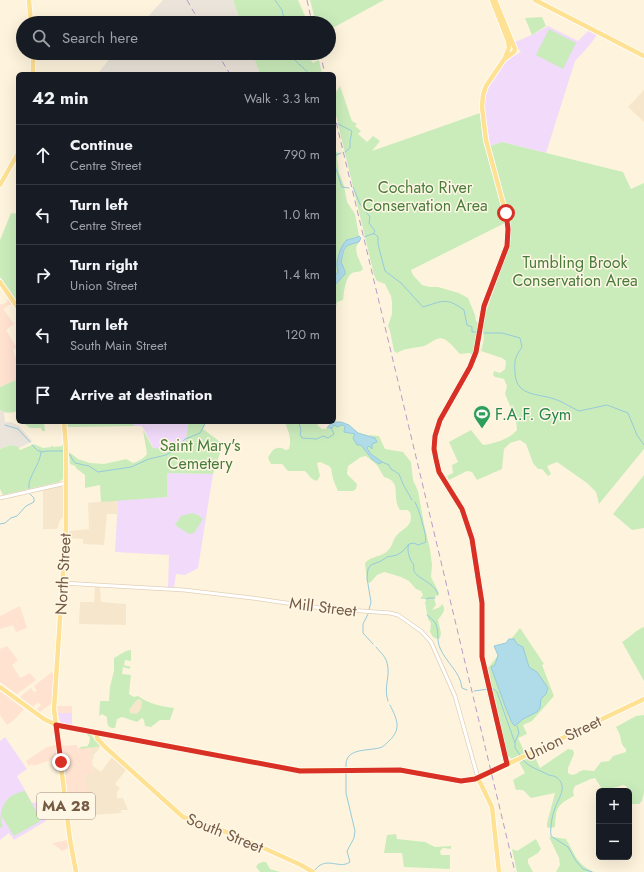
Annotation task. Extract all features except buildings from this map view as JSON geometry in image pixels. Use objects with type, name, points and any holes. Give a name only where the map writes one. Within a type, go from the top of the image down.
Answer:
[{"type":"main road","points":[[29,0],[30,16]]},
{"type":"main road","points":[[492,0],[508,41],[510,53],[514,51]]},
{"type":"main road","points":[[495,0],[514,51]]},
{"type":"main road","points":[[535,0],[644,56]]},
{"type":"main road","points":[[507,764],[482,654],[482,603],[472,539],[462,509],[439,472],[434,444],[440,420],[470,367],[476,352],[484,306],[506,250],[508,226],[506,210],[486,140],[482,110],[485,88],[509,49]]},
{"type":"main road","points":[[504,59],[514,51]]},
{"type":"main road","points":[[33,60],[33,72]]},
{"type":"main road","points":[[0,185],[16,157]]},
{"type":"main road","points":[[0,282],[16,305]]},
{"type":"main road","name":"North Street","points":[[56,725],[55,712],[66,528],[66,448],[64,424]]},
{"type":"main road","name":"Union Street","points":[[0,686],[43,718],[56,725],[300,771],[400,770],[420,772],[456,781],[478,778],[644,699]]},
{"type":"main road","points":[[43,718],[50,717],[55,712]]},
{"type":"main road","name":"MA 28","points":[[56,725],[71,845],[76,872]]},
{"type":"main road","name":"South Street","points":[[96,732],[98,739],[104,746],[181,816],[235,835],[313,872]]},
{"type":"main road","points":[[478,778],[492,807],[499,872]]},
{"type":"street","points":[[0,498],[66,483]]},
{"type":"street","name":"Mill Street","points":[[62,583],[184,590],[321,608],[396,615],[421,630],[428,637],[434,648],[455,696],[478,778]]},
{"type":"shaded area","points":[[163,0],[233,0],[239,16],[148,16]]},
{"type":"shaded area","points":[[548,26],[578,41],[589,30],[597,35],[575,61],[546,153],[502,142],[490,146],[485,112],[487,88],[506,61],[521,51],[517,48],[515,42]]},
{"type":"shaded area","points":[[109,60],[255,60],[259,72],[99,72]]},
{"type":"shaded area","points":[[644,90],[644,122],[628,107]]},
{"type":"shaded area","points":[[8,298],[12,305],[9,305],[3,309],[14,324],[6,330],[16,346],[16,348],[13,350],[16,358],[16,380],[0,387],[0,304],[1,305],[7,302]]},
{"type":"shaded area","points":[[0,410],[4,412],[5,422],[11,422],[19,426],[32,441],[31,442],[19,448],[11,445],[0,449]]},
{"type":"shaded area","points":[[128,424],[188,424],[186,440],[179,445],[177,450],[174,452],[165,453],[156,453],[142,426],[125,426]]},
{"type":"shaded area","points":[[167,473],[213,474],[198,568],[185,575],[176,574],[174,588],[168,587],[169,555],[115,552],[118,500],[167,497]]},
{"type":"shaded area","points":[[60,485],[64,488],[64,518],[61,518],[57,529],[43,529],[43,490]]},
{"type":"shaded area","points":[[118,500],[117,514],[107,514],[104,545],[83,544],[83,539],[68,538],[68,532],[70,531],[89,529],[88,503]]},
{"type":"shaded area","points":[[95,586],[100,586],[101,602],[126,604],[126,625],[79,624],[80,602],[94,602]]},
{"type":"shaded area","points":[[20,606],[27,628],[16,632],[13,625],[0,629],[0,616]]},
{"type":"shaded area","points":[[7,646],[18,660],[12,665],[20,678],[30,673],[36,680],[17,694],[0,682],[0,649]]},
{"type":"shaded area","points":[[52,672],[54,675],[52,704],[40,712],[37,709],[41,705],[38,702],[33,707],[20,697],[31,688],[34,692],[37,691],[34,686]]},
{"type":"shaded area","points":[[0,691],[24,709],[7,725],[0,715]]},
{"type":"shaded area","points":[[138,699],[142,701],[142,707],[139,713],[131,714],[129,710]]},
{"type":"shaded area","points":[[57,706],[72,706],[72,713],[58,713]]},
{"type":"shaded area","points":[[58,713],[72,713],[72,725],[60,722]]},
{"type":"shaded area","points":[[5,737],[27,769],[17,776],[32,803],[46,801],[47,805],[40,810],[46,821],[14,840],[9,833],[0,840],[0,741]]},
{"type":"shaded area","points":[[56,745],[57,758],[29,766],[26,761],[47,747]]},
{"type":"shaded area","points":[[77,745],[77,748],[89,747],[93,773],[85,774],[89,799],[68,799],[62,746]]},
{"type":"shaded area","points":[[101,746],[93,756],[93,766],[101,772],[112,757],[126,770],[115,784],[120,788],[117,792],[117,798],[123,798],[128,810],[121,810],[121,813],[93,815],[91,805],[70,807],[68,799],[79,798],[85,774],[93,772],[89,747]]},
{"type":"shaded area","points":[[68,840],[69,848],[62,851],[52,843]]},
{"type":"green space","points":[[233,0],[298,0],[305,16],[239,16]]},
{"type":"green space","points":[[310,0],[384,0],[336,26],[336,16],[314,16]]},
{"type":"green space","points":[[542,17],[546,26],[532,35],[525,18]]},
{"type":"green space","points":[[549,29],[576,43],[563,69],[536,55]]},
{"type":"green space","points":[[255,60],[311,60],[313,63],[319,60],[322,72],[259,72]]},
{"type":"green space","name":"Cochato River Conservation Area","points":[[340,86],[352,121],[357,124],[355,126],[361,131],[358,134],[367,142],[373,136],[380,141],[372,151],[480,113],[483,140],[505,223],[411,270],[413,275],[422,285],[438,287],[459,293],[468,298],[476,321],[479,324],[474,355],[470,353],[460,354],[448,342],[441,338],[436,339],[424,346],[407,349],[397,353],[394,351],[388,326],[392,314],[391,296],[385,284],[377,281],[374,275],[336,115],[336,92]]},
{"type":"green space","name":"Tumbling Brook Conservation Area","points":[[502,142],[623,172],[631,189],[644,183],[644,449],[599,504],[596,492],[587,483],[557,462],[547,466],[551,474],[548,476],[542,469],[538,469],[533,463],[526,444],[520,440],[510,443],[504,449],[502,469],[477,480],[472,472],[467,471],[449,480],[447,476],[453,473],[452,465],[458,462],[449,442],[471,430],[483,445],[497,442],[506,438],[517,430],[516,420],[505,394],[507,386],[504,379],[493,375],[494,371],[500,373],[505,369],[506,361],[502,358],[481,351],[484,339],[483,330],[486,312],[506,256],[510,236],[509,215],[490,146]]},
{"type":"green space","points":[[336,152],[339,153],[337,157],[339,173],[344,186],[347,202],[355,214],[359,236],[347,240],[343,244],[337,260],[338,272],[336,274]]},
{"type":"green space","points":[[11,213],[16,214],[16,300],[0,277],[0,240]]},
{"type":"green space","points":[[359,242],[356,252],[363,269],[350,275],[345,285],[343,300],[337,302],[336,307],[336,284],[345,274],[341,262],[348,244]]},
{"type":"green space","points":[[16,380],[16,411],[9,413],[0,410],[0,387]]},
{"type":"green space","points":[[25,424],[44,424],[45,431],[42,431],[41,428],[30,428]]},
{"type":"green space","name":"Saint Mary's Cemetery","points":[[67,424],[134,424],[134,426],[68,427]]},
{"type":"green space","points":[[188,424],[205,424],[203,429],[223,444],[213,474],[167,473],[167,497],[101,502],[100,485],[85,488],[85,475],[75,466],[70,464],[69,452],[78,459],[90,463],[104,464],[126,459],[133,463],[139,461],[147,454],[143,430],[153,448],[165,449],[166,452],[175,451],[179,445],[186,440]]},
{"type":"green space","points":[[286,424],[318,424],[322,429],[332,428],[334,425],[340,425],[345,427],[344,431],[355,434],[353,438],[357,444],[361,445],[372,459],[381,462],[371,454],[367,447],[370,447],[373,442],[377,442],[375,438],[368,435],[379,436],[385,449],[403,452],[411,462],[413,480],[418,491],[430,549],[432,565],[431,577],[439,593],[434,598],[436,605],[432,610],[440,607],[442,604],[444,608],[438,620],[441,633],[440,638],[437,639],[433,637],[430,632],[431,623],[428,619],[425,602],[427,599],[420,599],[423,595],[421,591],[416,589],[409,581],[384,572],[377,575],[370,583],[367,582],[365,563],[369,559],[385,553],[391,546],[395,537],[408,526],[411,520],[410,512],[407,510],[400,510],[396,500],[395,486],[393,482],[384,477],[377,465],[366,456],[361,457],[348,466],[347,474],[357,484],[356,489],[353,491],[338,491],[333,479],[331,468],[320,462],[317,463],[320,476],[317,481],[312,479],[305,471],[288,471],[282,464],[271,464],[268,458],[273,450],[277,448],[286,450],[289,449],[290,438]]},
{"type":"green space","points":[[34,444],[43,448],[51,447],[52,445],[53,447],[62,446],[63,444],[63,479],[59,482],[3,495],[0,489],[0,449],[11,445],[18,447],[20,450]]},
{"type":"green space","points":[[644,475],[644,528],[632,530],[613,514]]},
{"type":"green space","points":[[192,513],[203,519],[194,533],[189,534],[175,525],[181,516]]},
{"type":"green space","points":[[644,627],[644,681],[622,642]]},
{"type":"green space","points":[[520,628],[544,664],[542,665],[554,696],[532,721],[523,725],[527,734],[518,738],[525,753],[512,759],[508,756],[488,668]]},
{"type":"green space","points":[[131,650],[131,661],[125,660],[124,665],[131,667],[129,669],[123,667],[122,674],[131,675],[129,694],[134,697],[138,696],[155,704],[174,708],[170,720],[160,720],[151,727],[145,726],[142,718],[137,722],[122,717],[117,719],[115,728],[110,728],[107,717],[102,714],[99,716],[100,701],[109,701],[110,687],[114,671],[114,658],[126,651]],"holes":[[[139,699],[142,701],[139,712],[136,714],[131,714],[129,710],[137,700]]]},
{"type":"green space","points":[[644,715],[644,792],[642,801],[639,804],[632,804],[632,788],[627,788],[624,785],[613,788],[601,788],[595,778],[591,779],[575,786],[573,791],[574,796],[558,807],[555,827],[547,827],[555,793],[531,798],[525,791],[516,790],[513,780],[525,773],[519,762],[534,755],[540,768],[568,749],[573,750],[574,754],[568,768],[568,773],[574,775],[584,770],[594,771],[601,762],[609,761],[613,756],[626,752],[616,727],[636,716]]},
{"type":"green space","points":[[87,733],[91,735],[101,746],[81,749],[80,747],[88,746],[89,744],[90,737]]},
{"type":"green space","points":[[25,791],[40,818],[39,822],[14,836],[2,817],[1,823],[3,826],[0,828],[2,809],[7,799]]},
{"type":"green space","points":[[396,834],[397,839],[425,842],[435,847],[451,846],[451,849],[443,848],[440,851],[441,855],[450,855],[450,869],[404,867],[402,853],[384,853],[387,835]]},
{"type":"green space","points":[[549,837],[566,839],[579,862],[594,872],[556,872],[560,865],[559,858]]},
{"type":"green space","points":[[536,839],[541,849],[538,853],[528,859],[528,863],[533,872],[517,872],[512,849],[517,851]]},
{"type":"green space","points":[[262,862],[266,862],[270,869],[280,872],[260,872],[256,867]]},
{"type":"water","points":[[359,236],[361,238],[359,242],[347,246],[344,250],[341,262],[345,274],[336,284],[338,256],[341,248],[345,241]]},
{"type":"water","points":[[341,422],[349,425],[358,433],[375,438],[377,442],[372,444],[372,449],[369,446],[367,448],[371,454],[382,462],[379,464],[372,459],[361,445],[357,445],[353,438],[355,434],[344,432],[345,426],[341,425],[338,427],[334,425],[332,428],[327,428],[330,424]]},
{"type":"water","points":[[509,639],[514,639],[517,644],[523,647],[529,667],[537,672],[548,688],[546,694],[541,699],[540,708],[537,712],[523,719],[515,726],[512,723],[505,706],[491,667],[495,665],[498,655],[494,646],[506,643]]},
{"type":"waterway","points":[[275,0],[282,10],[283,16]]},
{"type":"waterway","points":[[295,60],[307,72]]},
{"type":"waterway","points":[[338,124],[352,131],[350,148],[345,152]]},
{"type":"waterway","points":[[336,155],[341,153]]},
{"type":"waterway","points":[[336,169],[342,187],[349,188]]},
{"type":"waterway","points":[[353,187],[360,204],[370,217],[369,223],[375,231],[373,234]]},
{"type":"waterway","points":[[364,237],[372,234]]},
{"type":"waterway","points":[[373,234],[378,237],[378,244],[385,271],[401,283],[423,307],[444,301],[453,303],[464,310],[467,325],[472,327],[472,332],[477,332]]},
{"type":"waterway","points":[[484,333],[502,333],[520,338],[522,347],[516,359],[515,373],[516,381],[525,391],[557,400],[579,411],[607,405],[628,413],[637,435],[644,445]]},
{"type":"waterway","points":[[69,454],[75,463],[89,466],[98,472],[131,467],[149,459],[166,455],[175,450],[185,439],[200,433],[205,424]]},
{"type":"waterway","points":[[299,424],[300,434],[302,438],[317,439],[323,436],[328,438],[334,434],[331,428]]},
{"type":"waterway","points":[[5,425],[18,429],[30,442]]},
{"type":"waterway","points":[[32,445],[38,451],[41,451]]},
{"type":"waterway","points":[[29,488],[30,480],[41,452],[63,451]]},
{"type":"waterway","points":[[382,462],[389,465],[391,469],[399,474],[412,500]]},
{"type":"waterway","points":[[0,524],[5,523],[11,518],[17,516],[26,506],[34,502],[34,498],[30,494]]},
{"type":"waterway","points":[[415,502],[421,517],[426,542],[418,545],[414,543],[409,544],[409,555],[416,573],[432,586],[438,595]]},
{"type":"waterway","points":[[369,610],[371,602],[367,578],[368,569],[371,565],[387,557],[397,555],[408,545]]},
{"type":"waterway","points":[[426,599],[435,598]]},
{"type":"waterway","points":[[368,614],[363,624],[363,633],[373,644]]},
{"type":"waterway","points":[[427,615],[436,624],[439,645],[443,654],[459,677],[462,688],[467,690]]},
{"type":"waterway","points":[[376,647],[387,663],[388,672],[386,691],[388,701]]},
{"type":"waterway","points":[[474,691],[489,689]]},
{"type":"waterway","points":[[492,689],[497,692],[515,743],[515,748],[520,755]]},
{"type":"waterway","points":[[346,767],[346,760],[353,753],[382,747],[393,737],[396,732],[397,724],[395,715],[390,705]]},
{"type":"waterway","points":[[515,742],[519,733],[517,726]]},
{"type":"waterway","points":[[523,760],[548,775],[555,776],[562,784],[562,792],[553,814],[551,836],[568,847],[576,861],[583,869],[592,872]]},
{"type":"waterway","points":[[315,870],[319,866],[328,863],[341,865],[350,862],[347,851],[354,838],[355,831],[346,793],[346,774]]},
{"type":"railway","points":[[187,0],[196,16]]},
{"type":"railway","points":[[307,0],[310,16]]},
{"type":"railway","points":[[221,60],[229,72]]},
{"type":"railway","points":[[322,60],[325,72]]},
{"type":"railway","points":[[336,121],[515,872]]},
{"type":"place","name":"F.A.F. Gym","points":[[482,429]]},
{"type":"route","points":[[61,762],[56,725],[300,771],[386,769],[413,771],[461,781],[475,779],[507,764],[482,657],[482,603],[472,539],[462,509],[439,472],[436,464],[434,449],[435,436],[440,420],[470,367],[480,340],[484,306],[507,246],[508,221],[506,213]]}]
